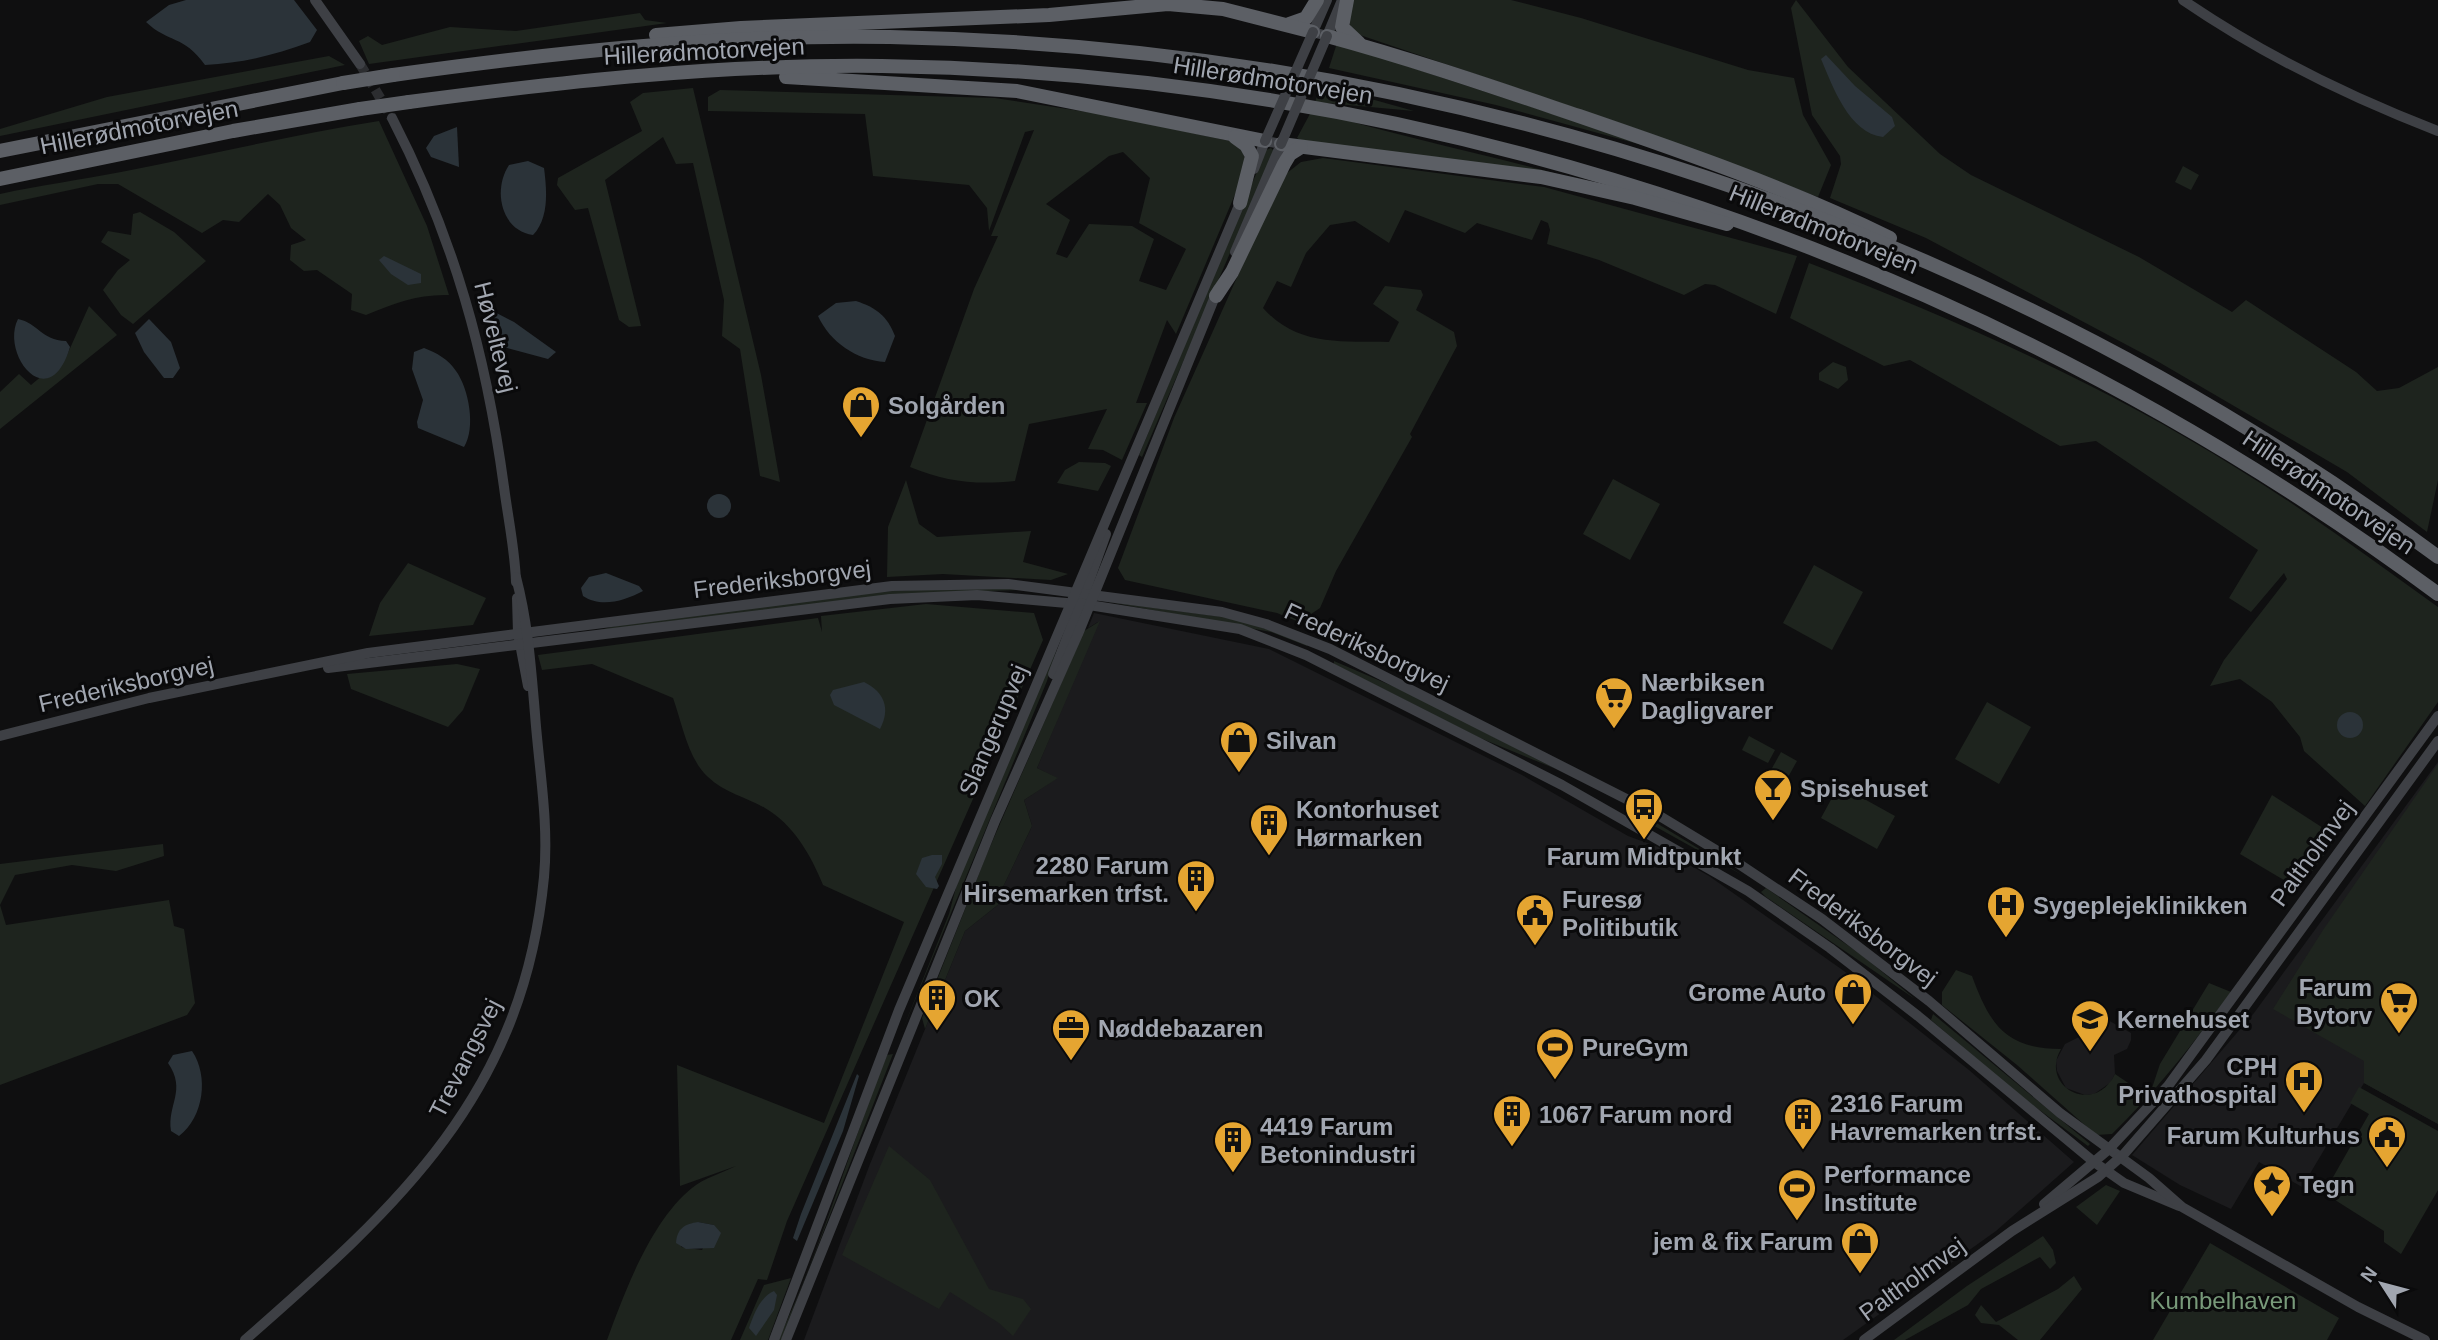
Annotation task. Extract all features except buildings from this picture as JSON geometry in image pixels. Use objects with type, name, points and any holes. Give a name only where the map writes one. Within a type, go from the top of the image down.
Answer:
[{"type":"highway","points":[[1289,24],[1306,18],[1317,0]]},
{"type":"highway","points":[[1344,0],[1342,27],[1364,46]]},
{"type":"highway","points":[[625,46],[654,35],[741,28],[986,19],[1168,4],[1223,9],[1289,24],[1364,46],[1646,139],[1745,175],[1865,226],[1952,273]]},
{"type":"highway","name":"Hillerødmotorvejen","points":[[0,151],[343,83],[625,46],[745,39],[973,40],[1191,58],[1279,71],[1503,117],[1617,149],[1800,211],[1952,273],[2091,341],[2178,388],[2328,480],[2438,557]]},
{"type":"highway","name":"Hillerødmotorvejen","points":[[0,179],[233,131],[360,109],[615,77],[744,68],[884,66],[1065,75],[1267,99],[1367,117],[1497,146],[1624,181],[1783,235],[1978,317],[2162,412],[2312,504],[2438,594]]},
{"type":"highway","points":[[744,68],[786,76],[1017,91],[1265,141]]},
{"type":"highway","points":[[1231,134],[1246,145],[1252,156],[1240,203]]},
{"type":"highway","points":[[1281,144],[1541,177],[1634,198],[1735,226],[1783,235]]},
{"type":"highway","points":[[1216,296],[1232,272],[1284,164],[1290,154],[1301,147]]},
{"type":"street","points":[[315,0],[360,64]]},
{"type":"street","points":[[1320,34],[1327,0]]},
{"type":"street","points":[[1320,34],[1344,0]]},
{"type":"street","points":[[2183,0],[2280,59],[2401,117],[2438,131]]},
{"type":"street","name":"Slangerupvej","points":[[786,1340],[956,917],[1035,731],[1118,491],[1265,141],[1320,34]]},
{"type":"street","name":"Slangerupvej","points":[[774,1340],[899,1010],[1216,296],[1281,144],[1320,34]]},
{"type":"street","name":"Høveltevej","points":[[392,118],[444,231],[474,323],[499,450],[523,632]]},
{"type":"street","points":[[1265,141],[1281,144]]},
{"type":"street","name":"Frederiksborgvej","points":[[0,736],[149,698],[368,653],[892,586],[1008,584],[1222,612],[1294,633],[1657,814],[1739,863],[1822,919],[1928,1001],[2108,1150],[2182,1207]]},
{"type":"street","name":"Frederiksborgvej","points":[[262,675],[890,599],[977,595],[1080,605],[1240,629],[1275,641],[1550,778],[1663,840],[1748,891],[1830,948],[1918,1016],[2094,1162],[2124,1183],[2182,1207],[2358,1307],[2424,1340]]},
{"type":"street","name":"Trevangsvej","points":[[245,1340],[348,1247],[415,1181],[459,1122],[502,1041],[519,1000],[531,952],[544,877],[545,815],[535,713],[523,632]]},
{"type":"street","name":"Paltholmvej","points":[[2019,1227],[2108,1150],[2168,1086],[2438,716]]},
{"type":"street","name":"Paltholmvej","points":[[1864,1340],[2019,1227],[2106,1171],[2120,1158],[2206,1060],[2438,741]]},
{"type":"shaded area","points":[[186,0],[294,0],[317,30],[310,42],[284,51],[246,60],[205,65],[190,49],[146,22],[169,5]]},
{"type":"shaded area","points":[[1826,55],[1855,86],[1892,117],[1895,126],[1883,137],[1871,134],[1861,127],[1844,107],[1821,59]]},
{"type":"shaded area","points":[[457,127],[459,167],[431,157],[426,148],[434,136]]},
{"type":"shaded area","points":[[528,161],[544,168],[546,186],[542,221],[533,235],[522,232],[513,225],[507,217],[501,196],[501,185],[509,165]]},
{"type":"shaded area","points":[[384,256],[421,274],[421,283],[408,285],[391,274],[379,260]]},
{"type":"shaded area","points":[[856,301],[880,314],[892,329],[895,336],[885,362],[864,358],[845,348],[829,334],[818,316],[836,303]]},
{"type":"shaded area","points":[[485,307],[514,322],[556,352],[548,359],[492,344]]},
{"type":"shaded area","points":[[18,319],[51,338],[66,341],[70,347],[61,367],[50,377],[40,378],[29,372],[21,362],[14,333]]},
{"type":"shaded area","points":[[149,319],[171,342],[180,368],[173,378],[164,378],[144,352],[135,333]]},
{"type":"shaded area","points":[[424,348],[449,363],[461,379],[470,419],[470,430],[464,447],[418,428],[423,400],[412,369],[414,352]]},
{"type":"shaded area","points":[[719,494],[728,497],[731,506],[728,515],[719,518],[710,515],[707,506],[710,497]]},
{"type":"shaded area","points":[[606,573],[639,586],[643,591],[613,602],[597,602],[583,596],[581,588],[589,577]]},
{"type":"shaded area","points":[[1094,613],[1269,649],[1522,775],[1628,836],[1658,847],[1709,876],[1844,971],[1969,1070],[2074,1162],[1996,1231],[1843,1340],[804,1340],[870,1164],[965,931],[1004,900],[1002,889],[1032,826],[1024,800],[1057,778],[1037,768],[1098,622],[1088,628]]},
{"type":"shaded area","points":[[864,682],[884,701],[885,714],[880,729],[834,705],[830,695],[833,690]]},
{"type":"shaded area","points":[[2350,712],[2359,716],[2363,725],[2359,734],[2350,738],[2341,734],[2337,725],[2341,716]]},
{"type":"shaded area","points":[[2438,762],[2438,1124],[2364,1083],[2302,1187],[2259,1162],[2231,1209],[2180,1185],[2132,1155],[2254,1013]]},
{"type":"shaded area","points":[[942,855],[942,864],[935,877],[939,886],[937,889],[926,887],[916,874],[922,858]]},
{"type":"shaded area","name":"Kernehuset","points":[[2090,1010],[2131,1033],[2131,1040],[2127,1049],[2114,1055],[2115,1074],[2110,1083],[2094,1094],[2085,1095],[2066,1088],[2057,1071],[2056,1061],[2065,1044],[2083,1035]]},
{"type":"shaded area","points":[[192,1051],[201,1072],[201,1096],[194,1118],[179,1136],[171,1131],[176,1082],[168,1063],[173,1055]]},
{"type":"shaded area","points":[[857,1074],[859,1076],[843,1131],[797,1241],[793,1238],[801,1214]]},
{"type":"shaded area","points":[[698,1222],[714,1225],[721,1233],[714,1248],[686,1249],[676,1243],[682,1228]]},
{"type":"shaded area","points":[[774,1291],[777,1295],[774,1310],[756,1336],[749,1328],[753,1317],[761,1302]]},
{"type":"green space","points":[[1352,0],[1511,0],[1581,18],[1748,70],[1794,78],[1803,115],[1831,165],[1818,197],[1640,130],[1354,33],[1346,16]]},
{"type":"green space","points":[[1796,0],[1848,67],[1940,154],[1971,175],[2139,257],[2232,312],[2246,300],[2356,372],[2377,391],[2399,388],[2438,367],[2438,480],[2427,532],[2347,472],[2157,361],[1926,238],[1830,198],[1841,164],[1840,156],[1812,115],[1791,8]]},
{"type":"green space","points":[[640,13],[645,20],[667,23],[369,64],[359,41],[368,36],[382,45],[450,27],[516,31]]},
{"type":"green space","points":[[1337,43],[1671,153],[1496,105],[1329,68]]},
{"type":"green space","points":[[329,56],[345,65],[0,136],[0,129],[107,97]]},
{"type":"green space","points":[[1321,85],[1414,111],[1315,102]]},
{"type":"green space","points":[[693,88],[761,375],[780,482],[760,476],[740,349],[722,336],[724,300],[693,163],[676,164],[663,137],[605,180],[641,326],[629,327],[619,320],[588,208],[575,210],[557,185],[558,178],[642,131],[630,102],[643,93]]},
{"type":"green space","points":[[720,90],[995,98],[1107,115],[1230,141],[1242,149],[1247,166],[1176,334],[1167,320],[1136,403],[1147,403],[1122,460],[1103,450],[1088,449],[1107,409],[1029,424],[1015,481],[961,481],[910,467],[974,289],[998,236],[991,236],[1034,130],[1025,132],[989,231],[987,208],[969,185],[873,176],[865,114],[708,111],[708,97]],"holes":[[[1123,152],[1150,178],[1139,223],[1186,249],[1166,290],[1139,281],[1154,239],[1132,226],[1089,224],[1067,258],[1056,254],[1070,220],[1046,204],[1109,156]]]},
{"type":"green space","points":[[1312,110],[1582,181],[1307,144],[1297,138]]},
{"type":"green space","points":[[379,121],[427,226],[449,295],[407,300],[366,315],[351,310],[352,294],[317,270],[304,271],[290,260],[291,245],[306,240],[291,228],[280,205],[268,194],[239,222],[223,220],[202,233],[118,184],[98,184],[0,205],[0,194]]},
{"type":"green space","points":[[1271,148],[1274,151],[1142,457],[1139,455],[1266,150]]},
{"type":"green space","points":[[1323,158],[1544,187],[1797,256],[1776,314],[1715,285],[1705,284],[1684,295],[1599,260],[1547,244],[1550,230],[1548,223],[1541,220],[1532,240],[1477,223],[1465,233],[1405,210],[1389,243],[1355,221],[1330,225],[1306,253],[1291,287],[1277,281],[1263,308],[1276,321],[1306,336],[1321,339],[1389,342],[1399,322],[1373,304],[1385,286],[1421,290],[1423,295],[1416,310],[1454,332],[1457,346],[1410,434],[1412,437],[1336,571],[1320,608],[1299,622],[1277,613],[1125,580],[1118,568],[1174,418],[1282,177],[1301,162]]},
{"type":"green space","points":[[2183,166],[2199,175],[2191,190],[2175,182]]},
{"type":"green space","points":[[140,212],[174,232],[206,261],[133,324],[121,315],[103,290],[118,270],[130,260],[101,242],[108,231],[131,235],[133,214]]},
{"type":"green space","points":[[1809,263],[1974,331],[2135,409],[2264,485],[2438,607],[2438,702],[2365,806],[2304,751],[2300,737],[2272,702],[2240,679],[2210,686],[2224,660],[2287,579],[2284,573],[2251,612],[2229,598],[2258,550],[2096,441],[2060,446],[1910,360],[1884,366],[1790,318]]},
{"type":"green space","points":[[89,306],[117,335],[0,429],[0,392],[19,374],[31,385],[67,355]]},
{"type":"green space","points":[[1833,362],[1846,367],[1848,380],[1838,389],[1819,380],[1819,373]]},
{"type":"green space","points":[[1079,462],[1105,463],[1111,466],[1098,491],[1057,483],[1065,470]]},
{"type":"green space","points":[[1613,479],[1660,504],[1630,560],[1583,534]]},
{"type":"green space","points":[[906,480],[919,524],[937,537],[1031,531],[1023,562],[1068,574],[1051,580],[943,574],[887,577],[888,527]]},
{"type":"green space","points":[[408,563],[486,598],[473,625],[369,636],[380,603]]},
{"type":"green space","points":[[1814,565],[1863,592],[1832,650],[1783,623]]},
{"type":"green space","points":[[984,586],[1018,590],[961,592],[595,631],[632,622],[855,593]]},
{"type":"green space","points":[[1103,601],[1238,619],[1308,644],[1307,646],[1271,632]]},
{"type":"green space","points":[[926,604],[1034,613],[1043,640],[787,1221],[767,1280],[758,1279],[731,1340],[607,1340],[641,1258],[664,1219],[677,1202],[697,1184],[736,1166],[680,1186],[677,1065],[824,1123],[904,922],[823,885],[807,852],[784,823],[765,808],[728,791],[708,777],[695,761],[673,698],[592,664],[542,670],[538,655],[818,618],[822,632],[821,616]],"holes":[[[698,1222],[714,1225],[702,1250],[681,1247]]]},
{"type":"green space","points":[[1100,621],[1037,768],[1058,778],[1024,800],[1032,826],[1002,889],[1004,900],[965,931],[925,1029],[922,1018],[986,856],[1084,631]]},
{"type":"green space","points":[[1062,632],[1047,681],[901,1034],[949,914],[959,876]]},
{"type":"green space","points":[[1334,661],[1411,694],[1556,769],[1480,738],[1334,664]]},
{"type":"green space","points":[[457,664],[480,669],[463,710],[448,727],[351,689],[347,674]]},
{"type":"green space","points":[[1987,702],[2031,727],[1999,784],[1955,759]]},
{"type":"green space","points":[[1749,736],[1775,750],[1768,763],[1742,750]]},
{"type":"green space","points":[[1781,752],[1797,761],[1782,788],[1766,779]]},
{"type":"green space","points":[[2438,764],[2438,1124],[2364,1083],[2364,1061],[2273,1009],[2323,930]]},
{"type":"green space","points":[[1839,785],[1895,816],[1877,849],[1821,818]]},
{"type":"green space","points":[[2272,795],[2337,837],[2299,889],[2240,854]]},
{"type":"green space","points":[[1630,807],[1744,876],[1624,809]]},
{"type":"green space","points":[[163,844],[164,856],[116,871],[72,865],[15,875],[0,905],[0,864]]},
{"type":"green space","points":[[1766,888],[1863,956],[1915,999],[1766,897],[1761,892]]},
{"type":"green space","points":[[169,900],[174,926],[184,929],[195,1003],[187,1015],[0,1085],[0,905],[6,925]]},
{"type":"green space","points":[[1956,970],[1972,976],[1994,1021],[2013,1039],[2042,1048],[2061,1049],[2056,1062],[2057,1075],[2063,1085],[2072,1092],[2083,1095],[2095,1093],[2106,1087],[2115,1074],[2148,1096],[2112,1134],[2096,1135],[2017,1065],[1942,1005],[1942,992]]},
{"type":"green space","points":[[2209,983],[2231,992],[2189,1048],[2150,1094],[2160,1064]]},
{"type":"green space","points":[[1933,1014],[2090,1144],[2088,1146],[2019,1095],[1931,1020]]},
{"type":"green space","points":[[893,1054],[781,1340],[778,1340],[822,1234],[887,1055]]},
{"type":"green space","name":"Farum Kulturhus","points":[[2359,1087],[2438,1131],[2438,1190],[2401,1254],[2384,1242],[2384,1231],[2324,1193],[2369,1114],[2350,1103]]},
{"type":"green space","points":[[889,1146],[930,1180],[989,1289],[1023,1299],[1031,1309],[1013,1336],[999,1323],[950,1292],[939,1309],[842,1255]]},
{"type":"green space","points":[[2106,1185],[2120,1191],[2097,1225],[2076,1207]]},
{"type":"green space","points":[[2043,1236],[2053,1250],[2056,1263],[2050,1269],[2040,1257],[1981,1289],[1968,1305],[1905,1340],[1894,1340],[1967,1286]]},
{"type":"green space","name":"Kumbelhaven","points":[[2210,1243],[2339,1318],[2327,1340],[2153,1340]]},
{"type":"green space","points":[[2074,1276],[2082,1289],[2040,1340],[2018,1340],[1999,1325],[1981,1323],[1975,1315],[1981,1305],[1996,1322],[2058,1289]]},
{"type":"green space","points":[[791,1278],[768,1340],[740,1340],[764,1285]]},
{"type":"tunnel","points":[[360,64],[392,118]]},
{"type":"place","name":"Solgården","points":[[861,439]]},
{"type":"place","name":"Nærbiksen Dagligvarer","points":[[1614,730]]},
{"type":"place","name":"Silvan","points":[[1239,774]]},
{"type":"place","name":"Spisehuset","points":[[1773,822]]},
{"type":"place","name":"Farum Midtpunkt","points":[[1644,841]]},
{"type":"place","name":"Kontorhuset Hørmarken","points":[[1269,857]]},
{"type":"place","name":"2280 Farum Hirsemarken trfst.","points":[[1196,913]]},
{"type":"place","name":"Sygeplejeklinikken","points":[[2006,939]]},
{"type":"place","name":"Furesø Politibutik","points":[[1535,947]]},
{"type":"place","name":"Grome Auto","points":[[1853,1026]]},
{"type":"place","name":"OK","points":[[937,1032]]},
{"type":"place","name":"Farum Bytorv","points":[[2399,1035]]},
{"type":"place","name":"Kernehuset","points":[[2090,1053]]},
{"type":"place","name":"Nøddebazaren","points":[[1071,1062]]},
{"type":"place","name":"PureGym","points":[[1555,1081]]},
{"type":"place","name":"CPH Privathospital","points":[[2304,1114]]},
{"type":"place","name":"1067 Farum nord","points":[[1512,1148]]},
{"type":"place","name":"2316 Farum Havremarken trfst.","points":[[1803,1151]]},
{"type":"place","name":"Farum Kulturhus","points":[[2387,1169]]},
{"type":"place","name":"4419 Farum Betonindustri","points":[[1233,1174]]},
{"type":"place","name":"Tegn","points":[[2272,1218]]},
{"type":"place","name":"Performance Institute","points":[[1797,1222]]},
{"type":"place","name":"jem & fix Farum","points":[[1860,1275]]}]
